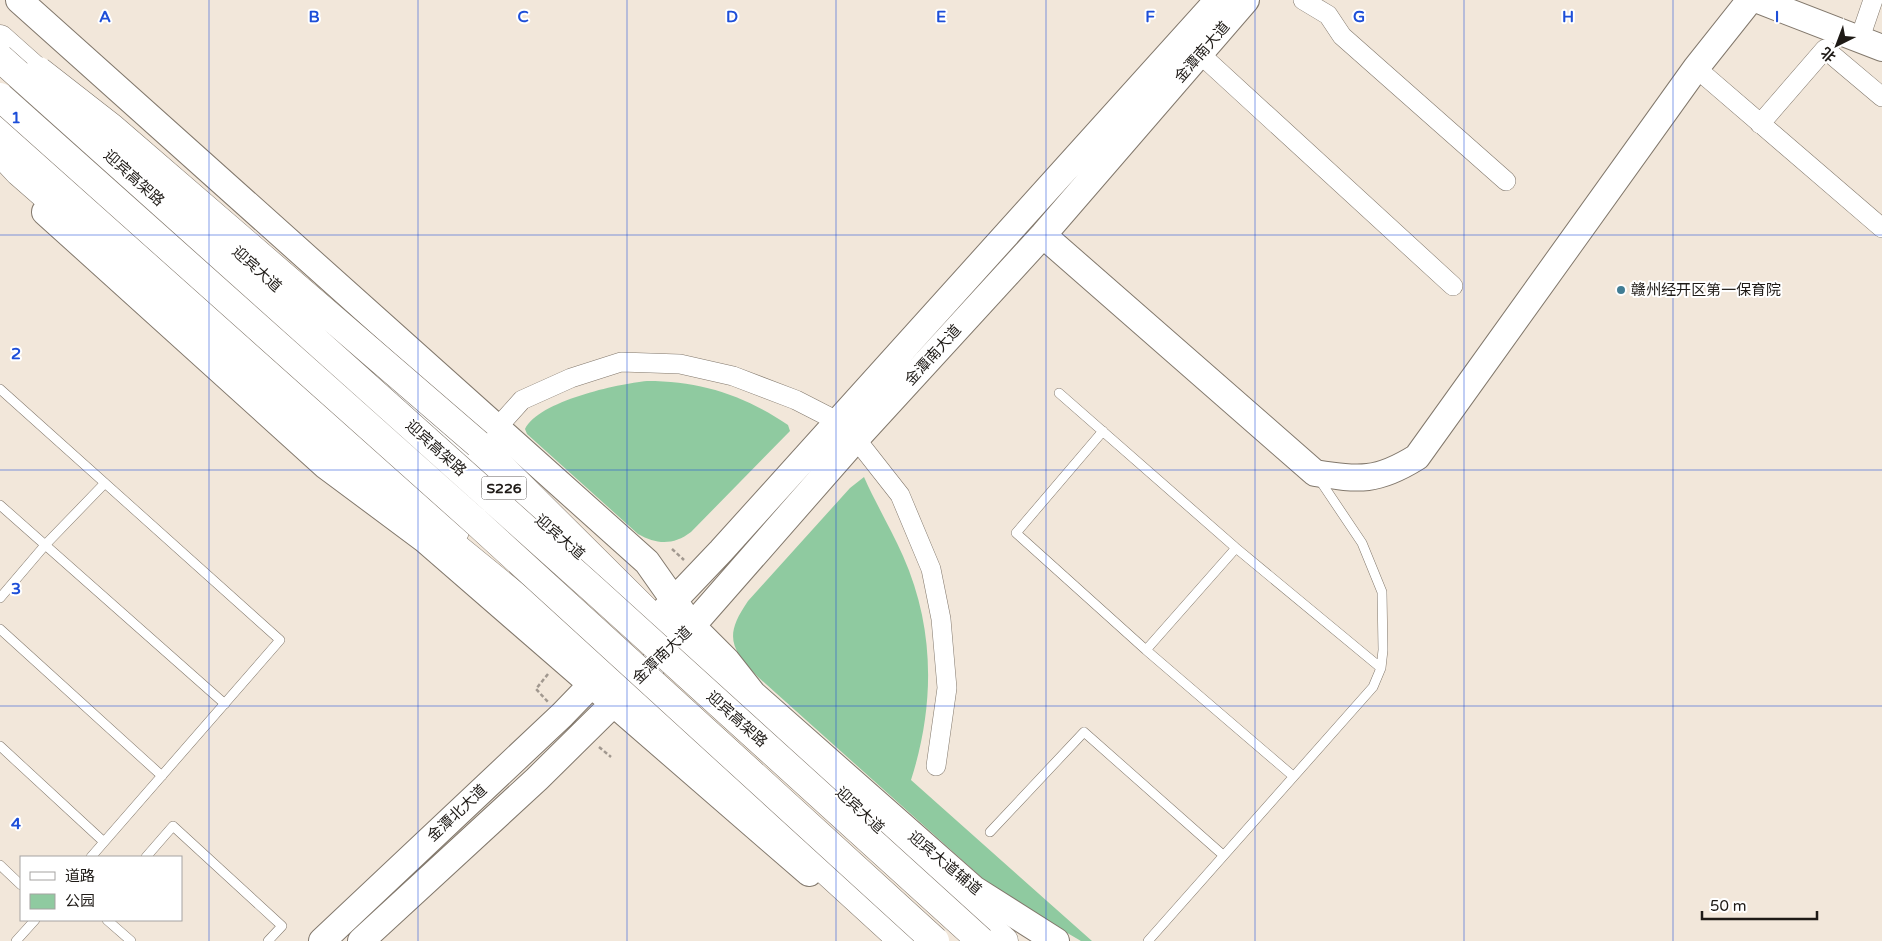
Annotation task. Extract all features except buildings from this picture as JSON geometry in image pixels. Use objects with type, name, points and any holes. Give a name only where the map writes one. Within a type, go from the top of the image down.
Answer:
[{"type":"main road","points":[[0,39],[112,128],[487,436],[664,611]]},
{"type":"main road","name":"迎宾大道","points":[[0,39],[471,460],[664,611],[684,634],[1004,941]]},
{"type":"main road","name":"迎宾高架路","points":[[0,58],[607,602],[981,941]]},
{"type":"main road","name":"迎宾高架路","points":[[0,98],[482,528],[935,941]]},
{"type":"main road","points":[[0,119],[598,677]]},
{"type":"main road","points":[[0,152],[19,172],[620,696],[685,740],[903,941]]},
{"type":"street","points":[[19,0],[487,436],[522,400],[571,378],[621,362],[680,364],[733,376],[796,400],[847,430],[900,495],[931,568],[941,619],[947,688],[936,766]]},
{"type":"street","name":"金潭南大道","points":[[620,696],[684,634],[847,430],[1218,0]]},
{"type":"street","name":"金潭南大道","points":[[598,677],[1043,235],[1246,0]]},
{"type":"street","points":[[1303,0],[1328,15],[1342,36],[1506,181]]},
{"type":"street","points":[[1043,235],[1315,473],[1356,479],[1394,472],[1417,457],[1696,68],[1750,0]]},
{"type":"street","points":[[1758,0],[1871,43],[1874,0]]},
{"type":"street","points":[[1760,124],[1825,48],[1882,98]]},
{"type":"street","points":[[1200,54],[1453,286]]},
{"type":"street","points":[[1696,68],[1882,228]]},
{"type":"street","points":[[0,172],[326,466],[424,539],[598,677]]},
{"type":"street","name":"迎宾大道辅道","points":[[684,634],[727,661],[753,694],[974,890],[1056,941]]},
{"type":"street","name":"金潭北大道","points":[[322,941],[598,677]]},
{"type":"street","points":[[620,696],[720,794],[886,941]]},
{"type":"street","name":"金潭北大道","points":[[361,941],[537,779],[620,696]]},
{"type":"lane","points":[[0,389],[280,640],[93,856]]},
{"type":"lane","points":[[1059,393],[1236,548],[1381,668]]},
{"type":"lane","points":[[1103,431],[1016,533],[1146,650],[1292,776]]},
{"type":"lane","points":[[1148,941],[1292,776],[1373,687],[1381,668],[1383,650],[1382,592],[1362,544],[1315,473]]},
{"type":"lane","points":[[0,598],[46,544],[105,483]]},
{"type":"lane","points":[[0,505],[225,704]]},
{"type":"lane","points":[[1146,650],[1236,548]]},
{"type":"lane","points":[[0,629],[162,776]]},
{"type":"lane","points":[[990,832],[1084,732],[1223,855]]},
{"type":"lane","points":[[0,746],[104,842]]},
{"type":"lane","points":[[147,856],[173,826],[282,926],[268,941]]},
{"type":"lane","points":[[0,865],[20,884]]},
{"type":"lane","points":[[16,941],[34,921]]},
{"type":"lane","points":[[108,921],[131,941]]},
{"type":"green space","points":[[647,381],[685,384],[721,392],[755,405],[771,414],[788,425],[790,431],[691,532],[678,539],[665,542],[645,538],[638,534],[527,434],[525,429],[533,419],[562,402],[599,390]]},
{"type":"green space","points":[[864,477],[903,556],[914,583],[926,639],[927,695],[919,752],[911,780],[1092,941],[1081,941],[999,893],[758,677],[741,658],[736,649],[733,633],[740,613],[748,601],[850,488]]},
{"type":"place","name":"赣州经开区第一保育院","points":[[1621,290]]}]
